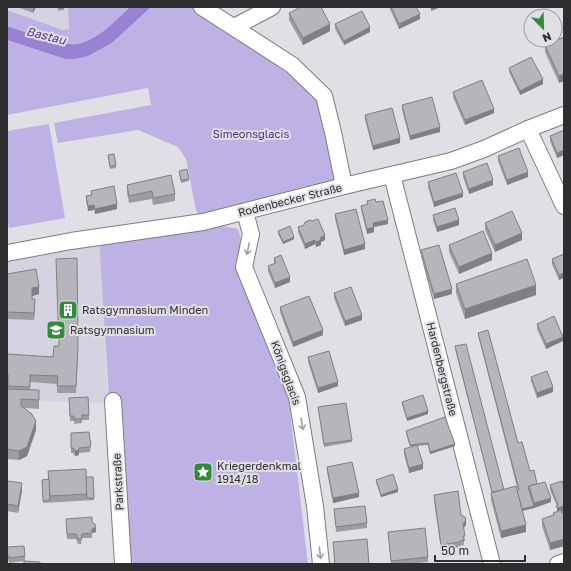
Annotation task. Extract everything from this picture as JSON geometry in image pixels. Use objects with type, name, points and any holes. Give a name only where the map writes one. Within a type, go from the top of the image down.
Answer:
[{"type":"street","points":[[202,7],[292,65],[324,96],[344,186]]},
{"type":"street","points":[[234,27],[272,7]]},
{"type":"street","name":"Rodenbecker Straße","points":[[7,253],[70,241],[203,222],[344,186],[451,161],[484,149],[564,115]]},
{"type":"street","points":[[528,129],[564,206]]},
{"type":"street","name":"Hardenbergstraße","points":[[392,175],[492,564]]},
{"type":"street","name":"Königsglacis","points":[[245,212],[251,234],[244,267],[298,397],[315,506],[321,564]]},
{"type":"street","name":"Parkstraße","points":[[113,401],[123,564]]},
{"type":"street","points":[[558,564],[564,562]]},
{"type":"shaded area","points":[[7,7],[68,7],[69,29],[63,30],[7,10]]},
{"type":"shaded area","points":[[130,7],[151,7],[113,42],[88,56],[75,59],[65,59],[7,40],[7,26],[53,41],[71,44],[86,42],[100,34]]},
{"type":"shaded area","name":"Ratsgymnasium","points":[[99,240],[108,403],[7,400],[7,260]]},
{"type":"green space","points":[[68,7],[130,7],[100,34],[86,42],[78,44],[53,41],[7,26],[7,10],[63,30],[69,29]]},
{"type":"green space","name":"Simeonsglacis","points":[[151,7],[203,7],[318,97],[336,183],[204,222],[238,229],[289,402],[308,564],[117,564],[99,240],[202,221],[196,210],[186,159],[178,147],[138,130],[58,143],[54,123],[151,105],[148,88],[7,115],[7,40],[65,59],[113,42]]},
{"type":"green space","points":[[49,124],[65,218],[9,228],[7,217],[7,131]]},
{"type":"building","points":[[301,7],[321,7],[330,24],[303,38],[289,13]]},
{"type":"building","points":[[391,7],[416,7],[420,14],[399,24]]},
{"type":"building","points":[[362,11],[370,27],[344,41],[335,24]]},
{"type":"building","points":[[563,37],[564,74],[559,76],[546,48],[563,48]]},
{"type":"building","points":[[531,57],[543,79],[520,91],[509,68]]},
{"type":"building","points":[[482,80],[494,109],[465,120],[453,92]]},
{"type":"building","points":[[432,97],[440,127],[410,136],[402,105]]},
{"type":"building","points":[[392,108],[400,138],[373,146],[365,115]]},
{"type":"building","points":[[564,130],[564,150],[557,153],[550,136]]},
{"type":"building","points":[[519,148],[528,172],[507,180],[498,156]]},
{"type":"building","points":[[114,154],[116,165],[110,167],[108,155]]},
{"type":"building","points":[[487,163],[493,180],[469,189],[463,172]]},
{"type":"building","points":[[187,169],[189,179],[181,180],[179,171]]},
{"type":"building","points":[[456,173],[463,193],[434,202],[428,182]]},
{"type":"building","points":[[171,175],[175,194],[153,198],[152,191],[129,196],[127,185]]},
{"type":"building","points":[[114,186],[117,204],[95,209],[94,205],[88,206],[86,196],[92,195],[91,191]]},
{"type":"building","points":[[375,199],[376,202],[383,201],[388,220],[373,223],[374,227],[367,229],[361,206],[368,204],[367,201]]},
{"type":"building","points":[[455,208],[459,220],[437,227],[433,215]]},
{"type":"building","points":[[356,209],[365,244],[344,250],[335,214]]},
{"type":"building","points":[[512,211],[522,233],[495,245],[485,223]]},
{"type":"building","points":[[318,219],[325,235],[320,238],[321,240],[316,242],[315,240],[305,244],[298,227],[304,225],[305,222],[310,220],[312,221]]},
{"type":"building","points":[[290,226],[294,237],[283,242],[278,231]]},
{"type":"building","points":[[483,231],[492,253],[459,267],[449,245]]},
{"type":"building","points":[[439,245],[452,289],[434,294],[421,250]]},
{"type":"building","points":[[564,254],[564,273],[559,275],[552,259]]},
{"type":"building","points":[[281,255],[290,277],[275,283],[268,266],[276,263],[274,258]]},
{"type":"building","name":"Ratsgymnasium Minden","points":[[77,258],[78,347],[76,386],[57,386],[58,376],[30,375],[30,387],[8,386],[7,354],[53,357],[54,346],[59,346],[56,259]]},
{"type":"building","points":[[527,259],[536,285],[465,309],[456,284]]},
{"type":"building","points":[[36,269],[39,287],[32,288],[32,299],[35,299],[34,313],[7,312],[7,274]]},
{"type":"building","points":[[351,287],[362,315],[345,321],[334,293]]},
{"type":"building","points":[[309,296],[323,330],[293,342],[280,307]]},
{"type":"building","points":[[554,316],[563,337],[546,344],[537,324]]},
{"type":"building","points":[[488,330],[518,443],[522,442],[530,471],[534,470],[537,484],[528,487],[534,506],[522,509],[517,491],[519,490],[478,333]]},
{"type":"building","points":[[466,344],[504,490],[492,492],[455,346]]},
{"type":"building","points":[[329,351],[338,382],[318,388],[308,357]]},
{"type":"building","points":[[547,371],[553,387],[537,393],[531,377]]},
{"type":"building","points":[[7,389],[39,390],[39,400],[21,399],[21,406],[31,413],[36,421],[27,447],[19,451],[7,449]]},
{"type":"building","points":[[423,395],[428,411],[407,418],[402,402]]},
{"type":"building","points":[[88,397],[89,415],[82,415],[82,419],[74,419],[74,416],[70,416],[69,398]]},
{"type":"building","points":[[346,403],[352,440],[324,444],[318,407]]},
{"type":"building","points":[[445,417],[455,444],[430,452],[428,443],[410,445],[406,431]]},
{"type":"building","points":[[89,432],[91,441],[90,447],[79,448],[79,450],[75,451],[71,448],[71,433]]},
{"type":"building","points":[[417,445],[423,464],[409,468],[404,449]]},
{"type":"building","points":[[352,462],[359,493],[333,498],[327,467]]},
{"type":"building","points":[[86,469],[87,494],[50,496],[48,471]]},
{"type":"building","points":[[393,474],[398,489],[381,495],[376,480]]},
{"type":"building","points":[[86,477],[93,477],[94,498],[87,498]]},
{"type":"building","points":[[49,479],[50,500],[43,501],[42,480]]},
{"type":"building","points":[[7,481],[22,483],[18,506],[7,504]]},
{"type":"building","points":[[562,481],[564,487],[564,506],[557,508],[556,506],[558,505],[550,485]]},
{"type":"building","points":[[545,482],[551,498],[534,503],[529,486]]},
{"type":"building","points":[[516,486],[526,525],[501,531],[491,493]]},
{"type":"building","points":[[458,491],[461,515],[465,517],[466,520],[463,524],[465,536],[463,536],[464,540],[441,545],[434,495]]},
{"type":"building","points":[[365,506],[367,523],[336,527],[334,509]]},
{"type":"building","points":[[561,510],[562,513],[564,512],[564,539],[550,543],[542,519],[554,515],[553,513]]},
{"type":"building","points":[[92,517],[92,522],[96,527],[92,529],[92,533],[82,534],[81,539],[78,539],[76,534],[67,534],[66,519]]},
{"type":"building","points":[[425,528],[428,557],[391,561],[388,532]]},
{"type":"building","points":[[367,539],[369,564],[335,564],[333,542]]},
{"type":"building","points":[[24,546],[25,556],[9,558],[9,556],[7,556],[7,547]]},
{"type":"building","points":[[24,561],[40,562],[40,564],[24,564]]},
{"type":"place","name":"Ratsgymnasium Minden","points":[[68,310]]},
{"type":"place","name":"Ratsgymnasium","points":[[56,330]]},
{"type":"place","name":"Kriegerdenkmal 1914/18","points":[[203,472]]},
{"type":"water label","name":"Bastau","points":[[46,36]]}]
